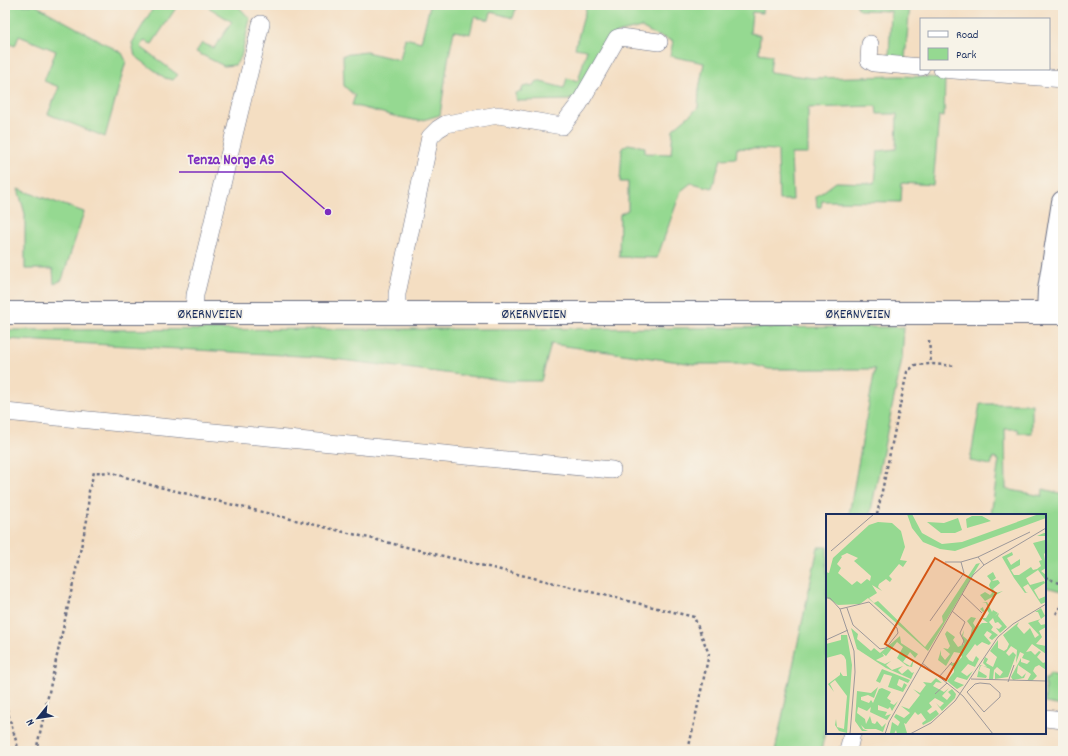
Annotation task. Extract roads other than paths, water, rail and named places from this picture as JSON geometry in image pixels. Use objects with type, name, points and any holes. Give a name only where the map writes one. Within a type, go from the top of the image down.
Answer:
[{"type":"street","points":[[1056,313],[1049,290],[1063,202]]},
{"type":"street","name":"ØKERNVEIEN","points":[[5,313],[1056,313]]},
{"type":"lane","points":[[194,313],[195,295],[261,24]]},
{"type":"lane","points":[[397,313],[397,294],[430,137],[446,124],[498,115],[562,126],[579,104],[617,38],[620,37],[659,42]]},
{"type":"lane","points":[[870,44],[868,60],[874,64],[920,67]]},
{"type":"lane","points":[[955,70],[1063,78]]},
{"type":"lane","points":[[5,412],[612,470]]},
{"type":"lane","points":[[1046,718],[1063,720]]},
{"type":"lane","points":[[848,751],[852,734]]},
{"type":"place","name":"Tenza Norge AS","points":[[328,212]]}]
